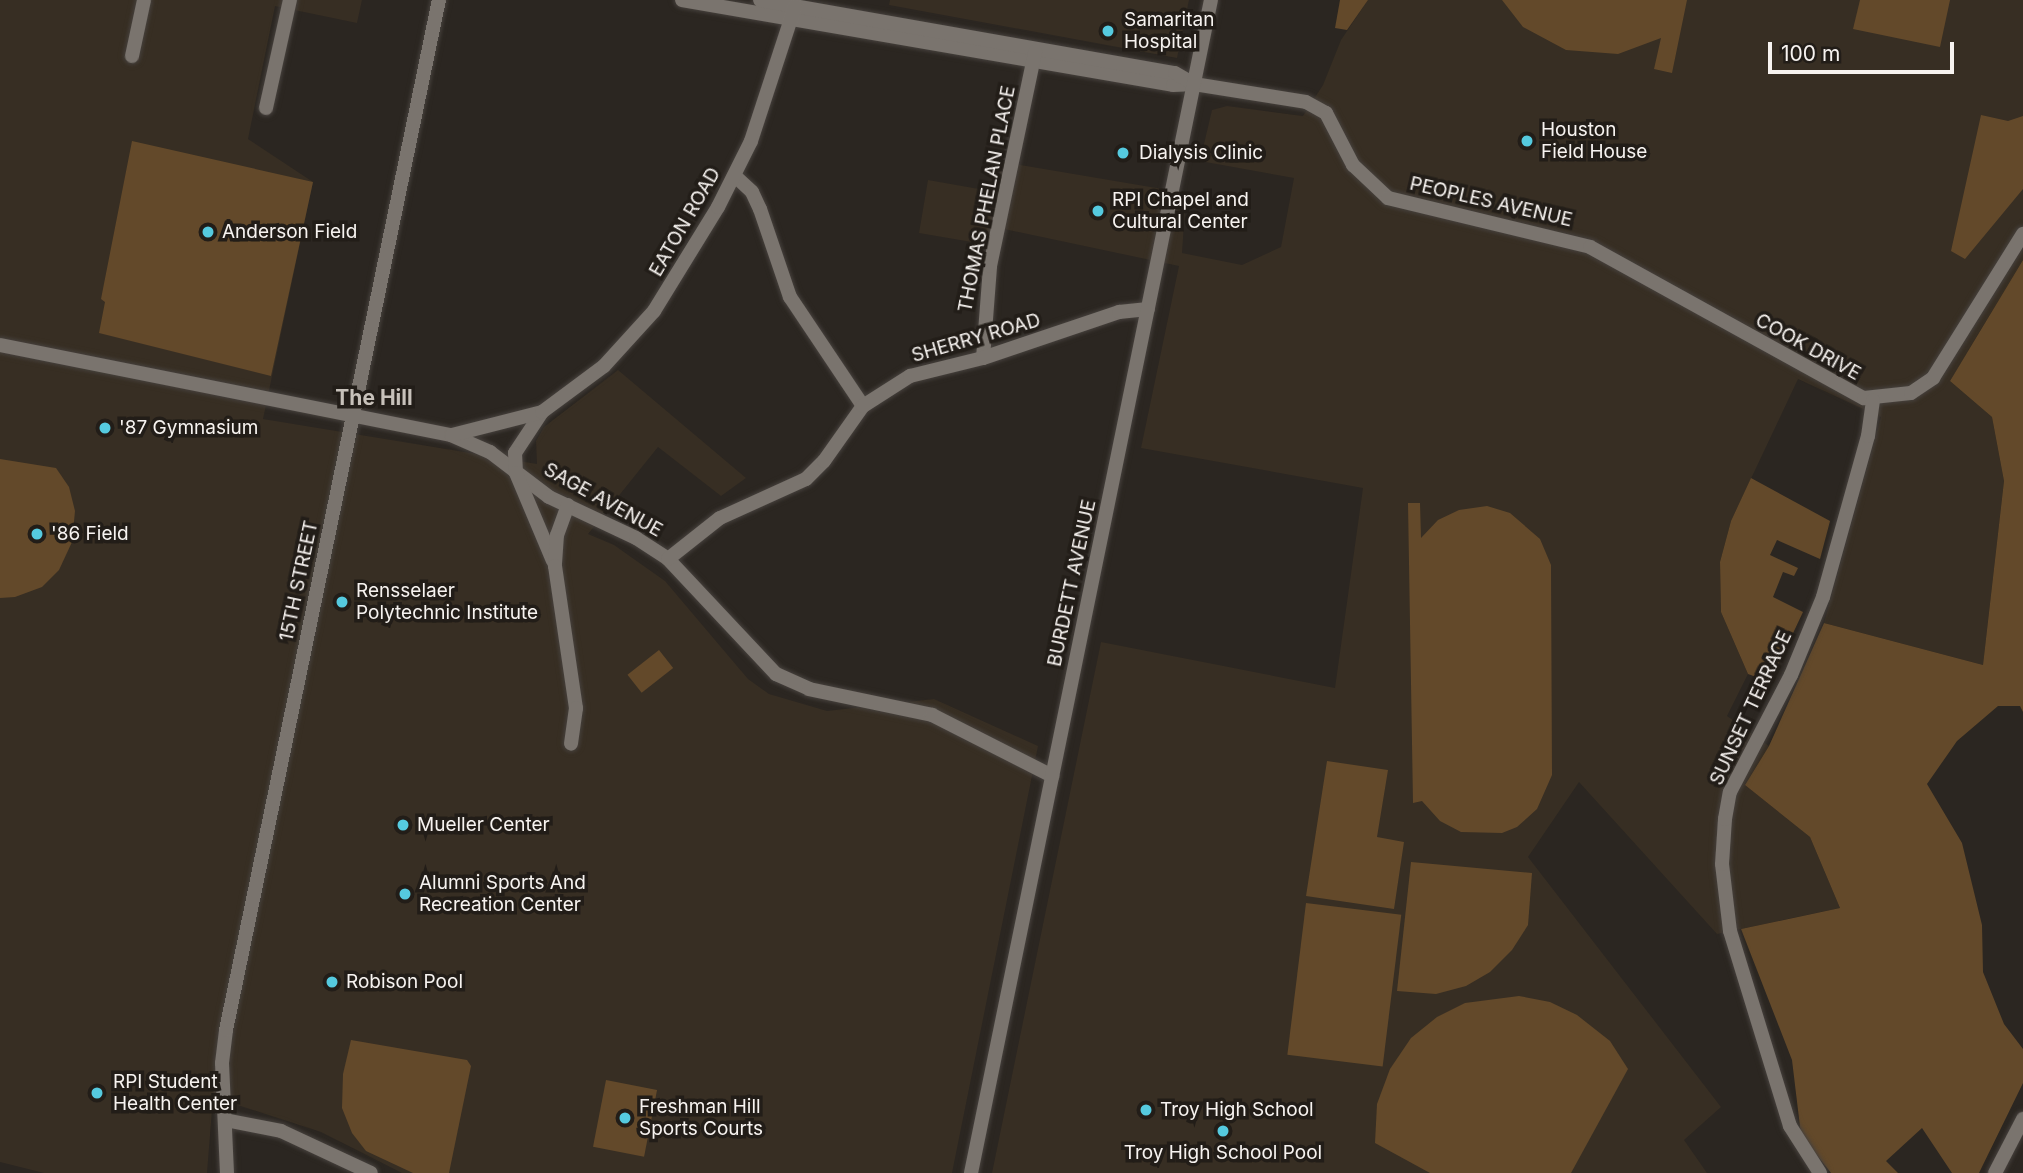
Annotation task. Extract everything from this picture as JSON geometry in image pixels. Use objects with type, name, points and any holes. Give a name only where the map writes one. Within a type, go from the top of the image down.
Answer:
[{"type":"street","points":[[132,56],[144,0]]},
{"type":"street","points":[[267,108],[290,0]]},
{"type":"street","name":"15TH STREET","points":[[227,1173],[222,1063],[226,1030],[439,0]]},
{"type":"street","name":"PEOPLES AVENUE","points":[[682,0],[793,13],[1035,54],[1175,73],[1194,84],[1317,106],[1333,121],[1353,165],[1388,198],[1574,241],[1724,323]]},
{"type":"street","name":"PEOPLES AVENUE","points":[[760,0],[793,13]]},
{"type":"street","name":"BURDETT AVENUE","points":[[971,1173],[1211,0]]},
{"type":"street","name":"EATON ROAD","points":[[516,473],[515,453],[542,412],[604,366],[654,311],[735,176],[751,141],[793,13]]},
{"type":"street","name":"THOMAS PHELAN PLACE","points":[[983,358],[990,266],[1035,54]]},
{"type":"street","points":[[735,176],[752,192],[760,209],[790,298],[863,406]]},
{"type":"street","points":[[1873,400],[1911,393],[1942,368],[2023,234]]},
{"type":"street","name":"SHERRY ROAD","points":[[668,559],[720,518],[806,479],[824,461],[863,406],[910,376],[983,358],[1119,312],[1147,309]]},
{"type":"street","name":"COOK DRIVE","points":[[1724,323],[1856,396],[1873,400]]},
{"type":"street","name":"SAGE AVENUE","points":[[0,345],[352,418],[451,435],[490,452],[516,473],[568,505],[636,538],[668,559],[776,674],[820,692],[932,715],[1052,776]]},
{"type":"street","name":"SUNSET TERRACE","points":[[1820,1173],[1790,1126],[1730,930],[1722,864],[1724,819],[1730,792],[1791,675],[1823,597],[1868,436],[1873,400]]},
{"type":"street","name":"EATON ROAD","points":[[451,435],[542,412]]},
{"type":"street","points":[[516,473],[555,566]]},
{"type":"street","points":[[568,505],[557,535],[555,566],[575,697],[571,744]]},
{"type":"street","points":[[2000,1171],[2023,1119]]},
{"type":"street","points":[[225,1120],[281,1131],[371,1173]]},
{"type":"shaded area","name":"Rensselaer Polytechnic Institute","points":[[0,0],[362,0],[357,23],[275,6],[248,139],[313,182],[263,419],[537,464],[536,441],[544,427],[618,370],[746,478],[721,496],[658,447],[588,534],[614,545],[665,581],[748,679],[769,694],[827,711],[934,699],[1038,746],[952,1173],[402,1173],[321,1132],[213,1097],[207,1173],[44,1173],[0,1162]]},
{"type":"shaded area","name":"Samaritan Hospital","points":[[890,0],[1189,0],[1177,58],[889,5]]},
{"type":"shaded area","points":[[1340,0],[1368,0],[1347,30],[1335,28]]},
{"type":"shaded area","points":[[1368,0],[2023,0],[2023,260],[1950,381],[1992,417],[2004,481],[1983,665],[1824,623],[1881,417],[1798,379],[1731,521],[1720,562],[1721,612],[1748,674],[1727,716],[1769,746],[1745,785],[1810,837],[1840,908],[1717,934],[1579,782],[1528,857],[1721,1107],[1684,1140],[1707,1173],[992,1173],[1101,642],[1335,688],[1363,488],[1141,448],[1179,266],[1004,229],[1001,247],[919,233],[928,180],[996,192],[1002,162],[1186,193],[1182,253],[1242,265],[1281,247],[1294,178],[1200,161],[1212,110],[1227,106],[1303,116],[1323,85],[1341,40]]},
{"type":"shaded area","points":[[1502,0],[1687,0],[1672,73],[1654,69],[1661,38],[1618,54],[1566,50],[1523,27]]},
{"type":"shaded area","points":[[1860,0],[1950,0],[1940,47],[1853,29]]},
{"type":"shaded area","points":[[1981,115],[2008,121],[2023,116],[2023,189],[1965,259],[1951,251]]},
{"type":"shaded area","name":"Anderson Field","points":[[132,141],[313,182],[271,376],[99,333],[105,302],[101,299]]},
{"type":"shaded area","points":[[2023,260],[2023,712],[2020,706],[1998,706],[1957,741],[1927,784],[1962,843],[1982,925],[1983,972],[2004,1024],[2023,1049],[2023,1083],[1979,1173],[1952,1173],[1922,1128],[1886,1161],[1898,1173],[1831,1173],[1801,1135],[1792,1060],[1741,929],[1840,908],[1810,837],[1745,785],[1769,746],[1824,623],[1983,665],[2004,481],[1992,417],[1950,381]]},
{"type":"shaded area","name":"'86 Field","points":[[0,459],[56,468],[69,487],[75,511],[72,542],[59,570],[42,587],[15,597],[0,598]]},
{"type":"shaded area","points":[[1751,478],[1830,521],[1820,559],[1777,540],[1770,555],[1798,568],[1794,576],[1783,572],[1773,597],[1803,612],[1770,682],[1748,674],[1721,612],[1720,562],[1731,521]]},
{"type":"shaded area","points":[[1408,503],[1420,503],[1421,538],[1438,520],[1459,510],[1487,506],[1510,513],[1540,539],[1551,565],[1552,775],[1537,809],[1517,827],[1502,833],[1461,832],[1440,821],[1422,801],[1413,803]]},
{"type":"shaded area","points":[[659,650],[673,668],[642,693],[627,675]]},
{"type":"shaded area","points":[[1327,761],[1388,770],[1377,837],[1404,842],[1394,909],[1306,896]]},
{"type":"shaded area","points":[[1411,862],[1532,873],[1528,925],[1512,950],[1490,972],[1466,986],[1436,994],[1397,991]]},
{"type":"shaded area","points":[[1306,903],[1401,915],[1383,1067],[1287,1055]]},
{"type":"shaded area","points":[[1519,996],[1550,1002],[1577,1015],[1610,1041],[1628,1069],[1571,1173],[1430,1173],[1375,1143],[1377,1104],[1390,1069],[1411,1038],[1437,1017],[1465,1003]]},
{"type":"shaded area","points":[[351,1040],[467,1060],[471,1066],[449,1173],[413,1173],[366,1151],[352,1133],[342,1108],[343,1074]]},
{"type":"shaded area","name":"Freshman Hill Sports Courts","points":[[606,1080],[657,1090],[644,1157],[593,1147]]},
{"type":"place","name":"Samaritan Hospital","points":[[1108,31]]},
{"type":"place","name":"Houston Field House","points":[[1527,141]]},
{"type":"place","name":"Dialysis Clinic","points":[[1123,153]]},
{"type":"place","name":"RPI Chapel and Cultural Center","points":[[1098,211]]},
{"type":"place","name":"Anderson Field","points":[[208,232]]},
{"type":"place","name":"'87 Gymnasium","points":[[105,428]]},
{"type":"place","name":"'86 Field","points":[[37,534]]},
{"type":"place","name":"Rensselaer Polytechnic Institute","points":[[342,602]]},
{"type":"place","name":"Mueller Center","points":[[403,825]]},
{"type":"place","name":"Alumni Sports And Recreation Center","points":[[405,894]]},
{"type":"place","name":"Robison Pool","points":[[332,982]]},
{"type":"place","name":"RPI Student Health Center","points":[[97,1093]]},
{"type":"place","name":"Troy High School","points":[[1146,1110]]},
{"type":"place","name":"Freshman Hill Sports Courts","points":[[625,1118]]},
{"type":"place","name":"Troy High School Pool","points":[[1223,1131]]},
{"type":"district","name":"The Hill","points":[[374,398]]}]
